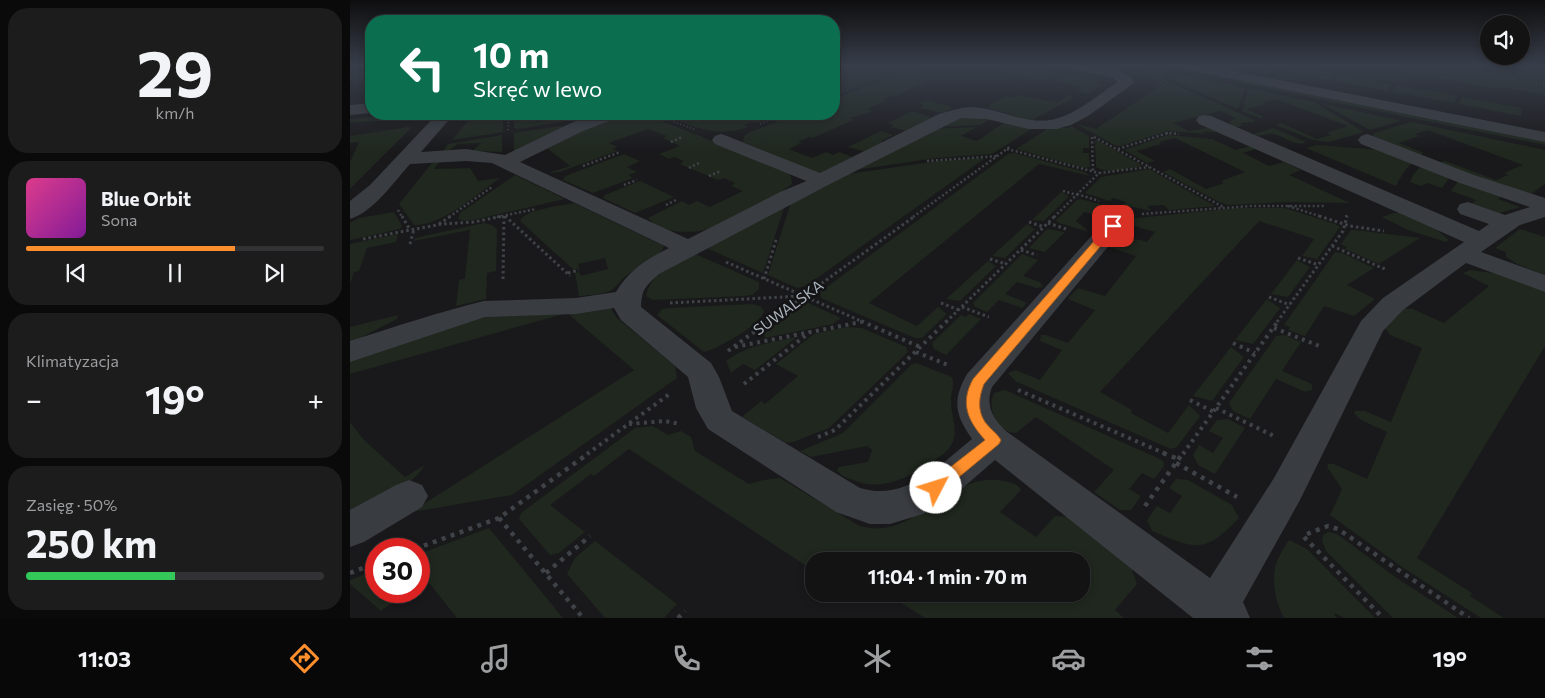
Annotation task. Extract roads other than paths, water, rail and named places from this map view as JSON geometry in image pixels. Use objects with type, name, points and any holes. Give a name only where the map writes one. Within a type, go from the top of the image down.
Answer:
[{"type":"street","points":[[994,440],[930,492],[916,500],[887,509],[867,508],[849,501],[726,424],[712,409],[706,383],[700,371],[635,318],[627,301],[630,288],[659,263],[950,115],[959,112],[980,111],[1027,124],[1042,125],[1064,122],[1107,95]]},
{"type":"street","points":[[1338,95],[1545,137]]},
{"type":"street","points":[[350,110],[365,109]]},
{"type":"street","points":[[350,212],[371,195],[441,120]]},
{"type":"street","points":[[512,165],[577,127],[595,120]]},
{"type":"street","points":[[1205,120],[1377,196],[1545,284]]},
{"type":"street","points":[[721,140],[821,180]]},
{"type":"street","points":[[1367,140],[1462,177],[1545,205]]},
{"type":"street","points":[[405,159],[466,155],[491,157],[690,247]]},
{"type":"street","points":[[1468,209],[1507,223]]},
{"type":"street","points":[[1113,226],[984,375],[973,391],[973,408],[980,425],[994,440],[1222,613],[1263,531],[1371,327],[1382,314],[1419,285],[1507,223],[1545,210]]},
{"type":"street","points":[[350,352],[454,317],[502,307],[576,306],[627,301]]},
{"type":"street","points":[[350,530],[409,496]]}]
